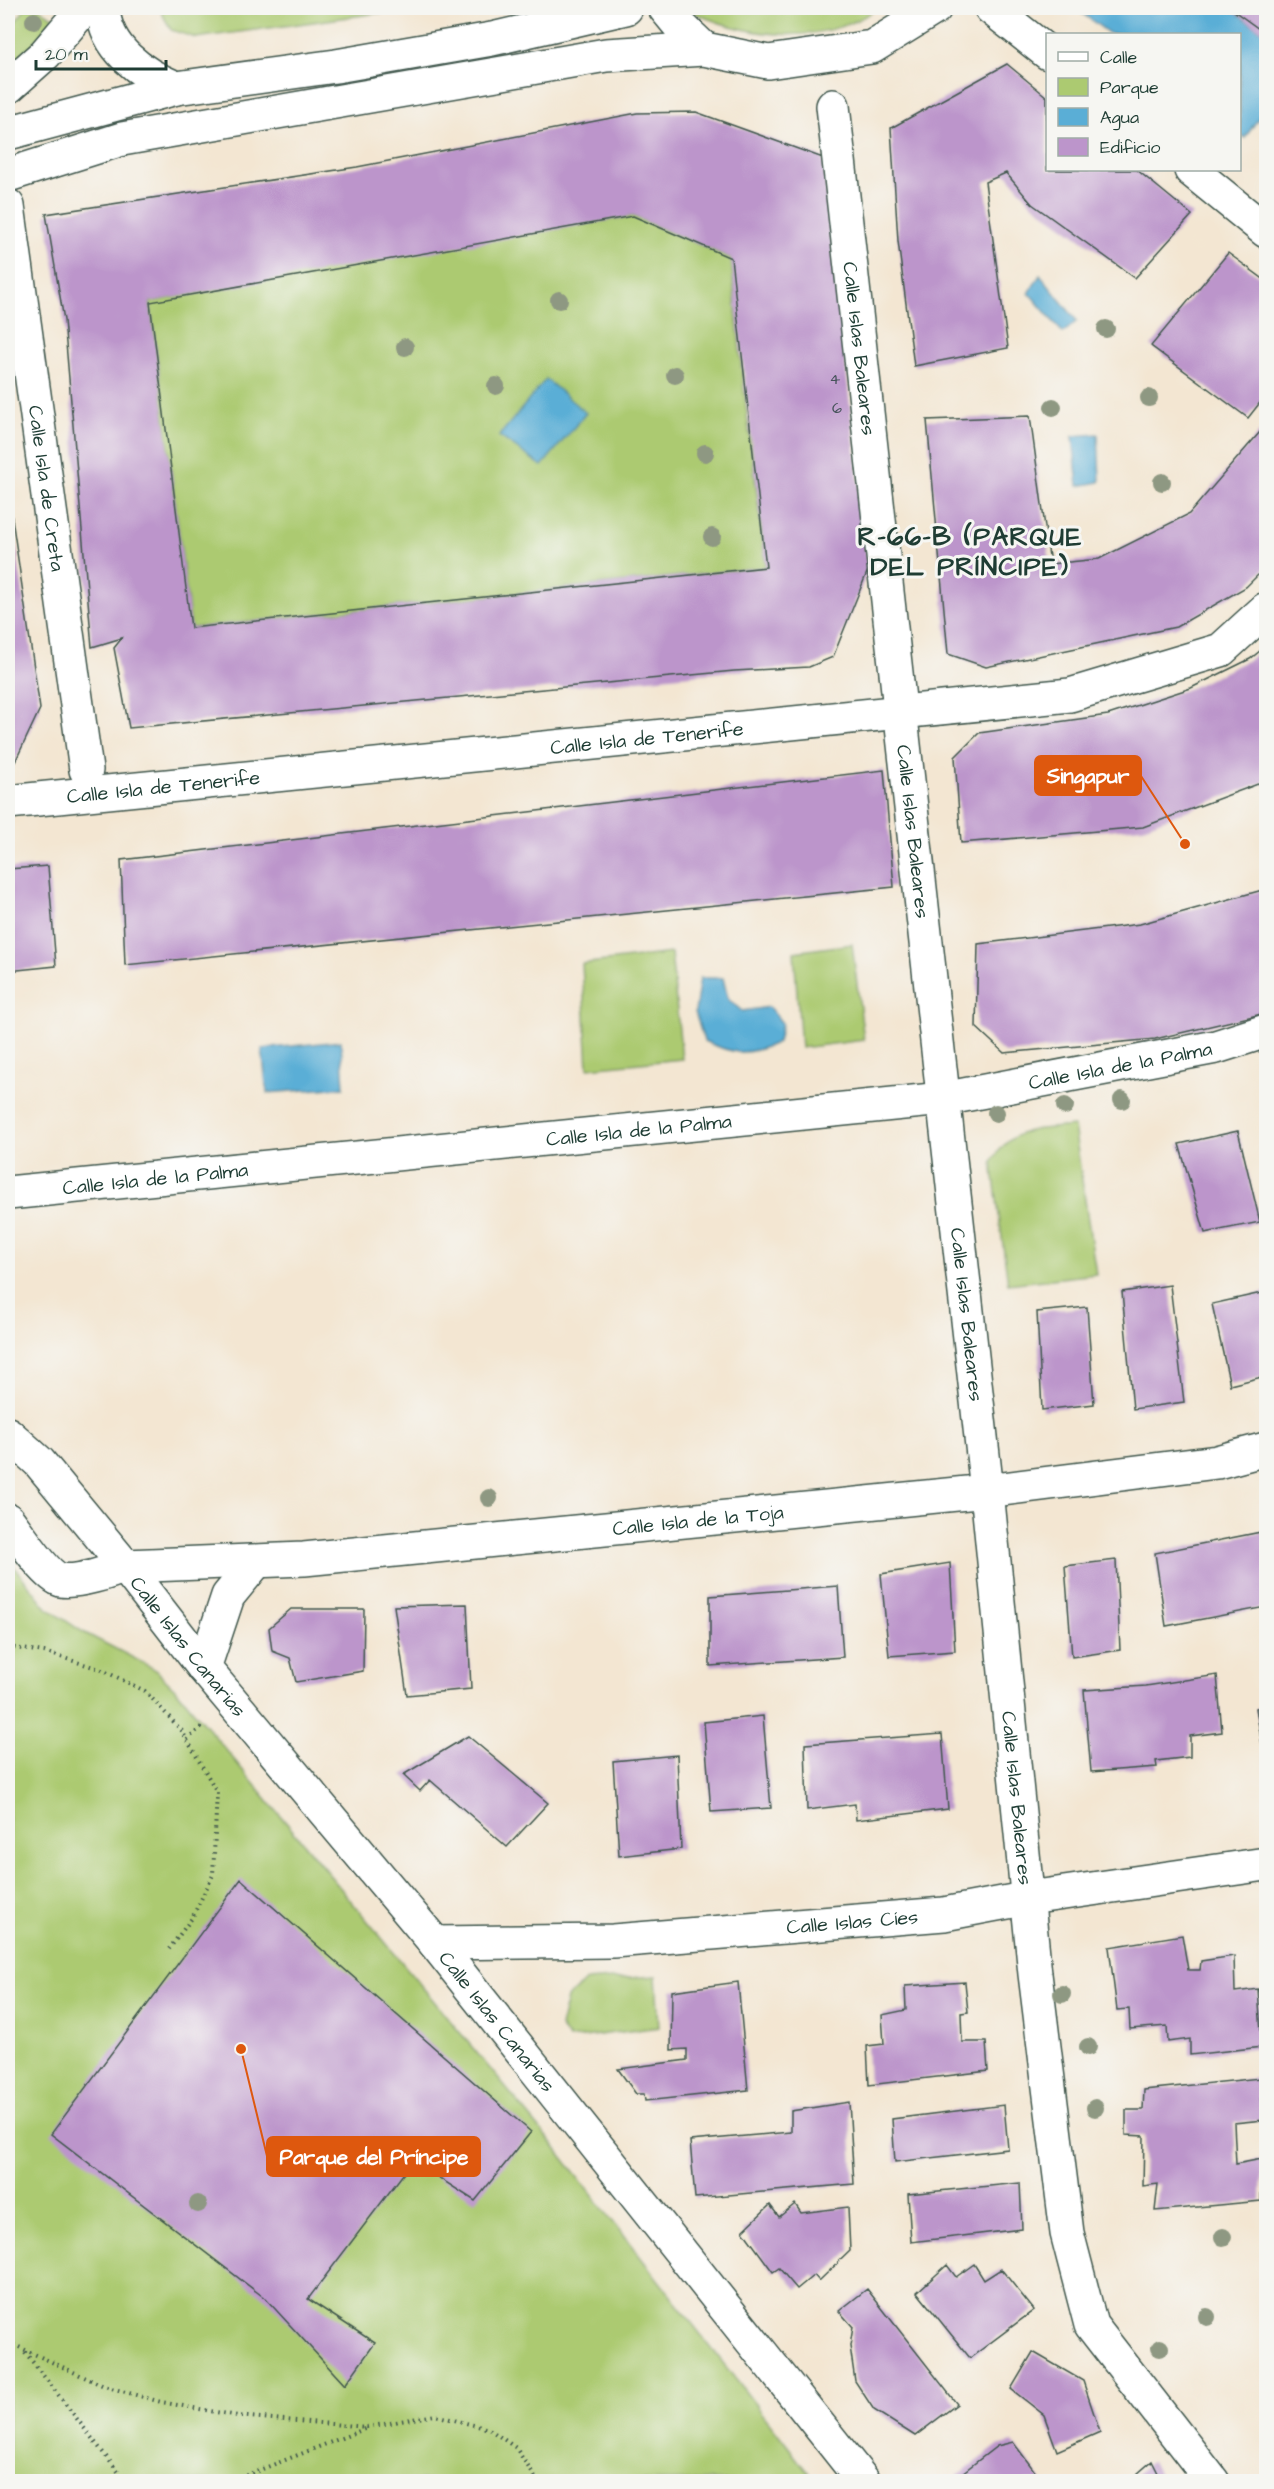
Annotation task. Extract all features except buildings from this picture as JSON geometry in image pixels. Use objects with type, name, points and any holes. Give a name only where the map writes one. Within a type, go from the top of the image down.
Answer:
[{"type":"street","points":[[8,87],[45,54],[84,8]]},
{"type":"street","points":[[103,8],[110,32],[127,58],[138,69],[176,88]]},
{"type":"street","points":[[8,133],[176,88],[325,68],[492,39],[626,8]]},
{"type":"street","points":[[665,8],[704,49]]},
{"type":"street","points":[[8,175],[122,139],[606,56],[704,49],[768,62],[872,47],[935,8]]},
{"type":"street","points":[[991,8],[1046,52]]},
{"type":"street","name":"Calle Islas Baleares","points":[[833,106],[987,1491],[1035,1974],[1067,2233],[1091,2325],[1213,2481]]},
{"type":"street","points":[[1192,171],[1266,231]]},
{"type":"street","name":"Calle Isla de Creta","points":[[8,206],[86,770]]},
{"type":"street","name":"Calle Isla de Tenerife","points":[[8,802],[1071,695],[1221,650],[1266,609]]},
{"type":"street","name":"Calle Isla de la Palma","points":[[8,1193],[943,1099],[1216,1047],[1266,1030]]},
{"type":"street","name":"Calle Islas Canarias","points":[[10,1443],[39,1462],[125,1566],[204,1668],[435,1943],[864,2481]]},
{"type":"street","name":"Calle Isla de la Toja","points":[[125,1566],[256,1562],[987,1491],[1217,1462],[1266,1449]]},
{"type":"street","name":"Calle Islas Canarias","points":[[8,1520],[50,1573],[61,1580],[106,1574],[125,1566]]},
{"type":"street","points":[[204,1668],[228,1596],[256,1562]]},
{"type":"street","name":"Calle Islas Cíes","points":[[435,1943],[613,1941],[944,1914],[1029,1898],[1266,1864]]},
{"type":"path","points":[[8,1647],[44,1652],[100,1669],[145,1690],[182,1731],[217,1792],[213,1875],[192,1918],[169,1949]]},
{"type":"path","points":[[8,2342],[24,2352],[104,2386],[161,2402],[238,2416],[367,2427]]},
{"type":"path","points":[[24,2352],[126,2481]]},
{"type":"path","points":[[229,2481],[367,2427],[435,2415],[489,2429],[516,2448],[538,2481]]},
{"type":"green space","points":[[26,8],[39,8],[54,18],[28,51],[8,70],[8,31]]},
{"type":"green space","points":[[159,8],[415,8],[196,38],[171,30]]},
{"type":"green space","points":[[684,8],[878,8],[855,21],[831,29],[806,34],[781,34],[756,32],[731,26]]},
{"type":"green space","points":[[633,216],[731,258],[742,374],[766,567],[191,628],[150,302],[338,266]]},
{"type":"green space","points":[[852,944],[864,1040],[801,1048],[794,952]]},
{"type":"green space","points":[[671,953],[682,1059],[588,1068],[582,964]]},
{"type":"green space","points":[[1074,1126],[1096,1274],[1008,1284],[992,1162],[1008,1141],[1017,1135],[1037,1129]]},
{"type":"green space","points":[[8,1559],[47,1608],[83,1632],[153,1668],[178,1692],[554,2146],[815,2481],[8,2481]]},
{"type":"green space","points":[[656,1976],[659,2027],[569,2039],[560,2027],[567,1998],[585,1981]]},
{"type":"water","points":[[1075,8],[1230,8],[1266,34],[1266,107],[1245,138],[1241,135],[1241,33],[1109,33]]},
{"type":"water","points":[[1040,275],[1077,321],[1063,333],[1029,293]]},
{"type":"water","points":[[546,379],[586,413],[542,466],[499,436]]},
{"type":"water","points":[[1098,434],[1100,482],[1078,486],[1073,436]]},
{"type":"water","points":[[700,978],[723,978],[728,999],[742,1011],[769,1007],[782,1023],[778,1042],[758,1050],[741,1052],[724,1049],[704,1041],[695,1012]]},
{"type":"water","points":[[341,1041],[344,1087],[267,1093],[262,1049]]},
{"type":"place","name":"Singapur","points":[[1185,844]]},
{"type":"place","name":"Parque del Príncipe","points":[[241,2049]]},
{"type":"district","name":"R-66-B (PARQUE DEL PRÍNCIPE)","points":[[970,551]]}]
